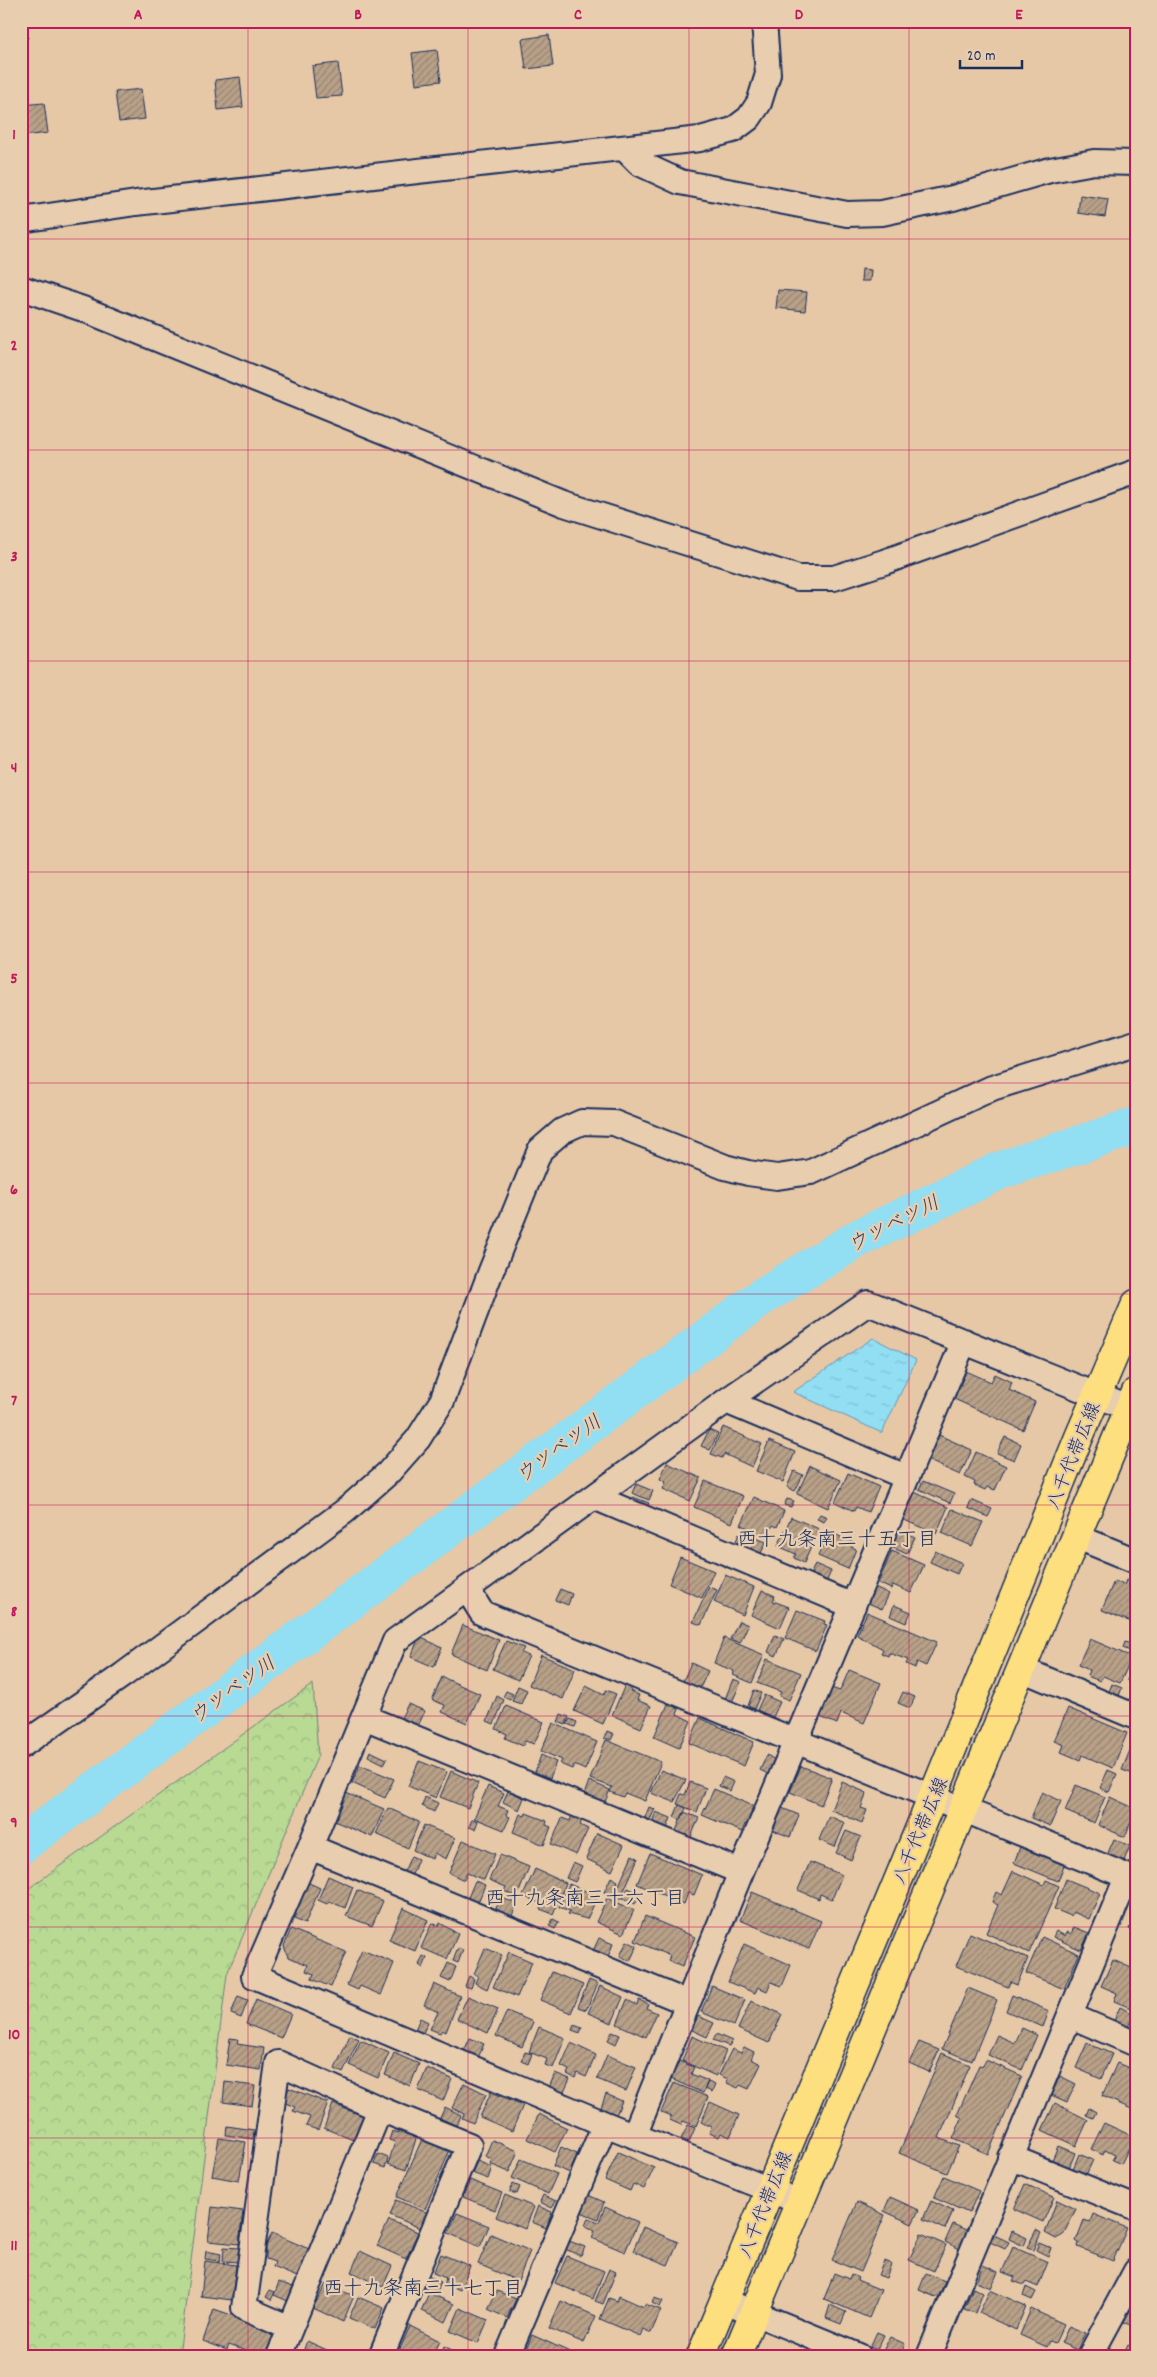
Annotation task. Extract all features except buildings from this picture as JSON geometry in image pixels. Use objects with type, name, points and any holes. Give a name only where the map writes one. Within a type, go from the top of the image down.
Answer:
[{"type":"main road","name":"八千代帯広線","points":[[701,2356],[933,1796],[1096,1395],[1136,1304]]},
{"type":"main road","name":"八千代帯広線","points":[[736,2356],[964,1809],[1075,1536],[1133,1404]]},
{"type":"street","points":[[21,220],[136,203],[700,139],[733,130],[749,118],[759,103],[768,74],[764,21]]},
{"type":"street","points":[[625,149],[639,163],[680,182],[847,214],[882,213],[953,198],[1050,170],[1094,162],[1136,163]]},
{"type":"street","points":[[21,288],[83,309],[564,504],[798,578],[834,578],[1136,472]]},
{"type":"street","points":[[21,1746],[123,1675],[345,1511],[388,1473],[418,1439],[442,1401],[491,1271],[540,1150],[562,1131],[582,1122],[614,1123],[726,1167],[748,1173],[777,1177],[811,1172],[992,1088],[1136,1043]]},
{"type":"street","points":[[800,2202],[604,2124],[254,1976],[310,1847],[395,1640],[726,1401],[868,1303],[1096,1395],[1133,1404]]},
{"type":"street","points":[[634,2136],[741,1872],[964,1342]]},
{"type":"street","points":[[726,1401],[906,1477]]},
{"type":"street","points":[[594,1497],[853,1606]]},
{"type":"street","points":[[1075,1536],[1136,1561]]},
{"type":"street","points":[[468,1589],[482,1613],[1132,1879],[1010,2157],[929,2356]]},
{"type":"street","points":[[1021,1669],[1136,1717]]},
{"type":"street","points":[[364,1717],[741,1872]]},
{"type":"street","points":[[310,1847],[688,2003]]},
{"type":"street","points":[[1071,2016],[1136,2044]]},
{"type":"street","points":[[290,2328],[244,2308],[278,2063],[380,2109],[469,2146],[381,2356]]},
{"type":"street","points":[[279,2356],[380,2109]]},
{"type":"street","points":[[507,2356],[604,2124]]},
{"type":"street","points":[[1010,2157],[1136,2208]]},
{"type":"street","points":[[1090,2356],[1136,2271]]},
{"type":"street","points":[[724,2301],[859,2356]]},
{"type":"green space","points":[[313,1684],[318,1755],[227,1974],[179,2356],[21,2356],[21,1894]]},
{"type":"water","points":[[873,1338],[916,1360],[882,1433],[793,1392]]},
{"type":"waterway","name":"ウツベツ川","points":[[21,1845],[763,1296],[859,1238],[1001,1170],[1136,1126]]},
{"type":"district","name":"西十九条南三十五丁目","points":[[837,1538]]},
{"type":"district","name":"西十九条南三十六丁目","points":[[585,1897]]},
{"type":"district","name":"西十九条南三十七丁目","points":[[423,2287]]}]
